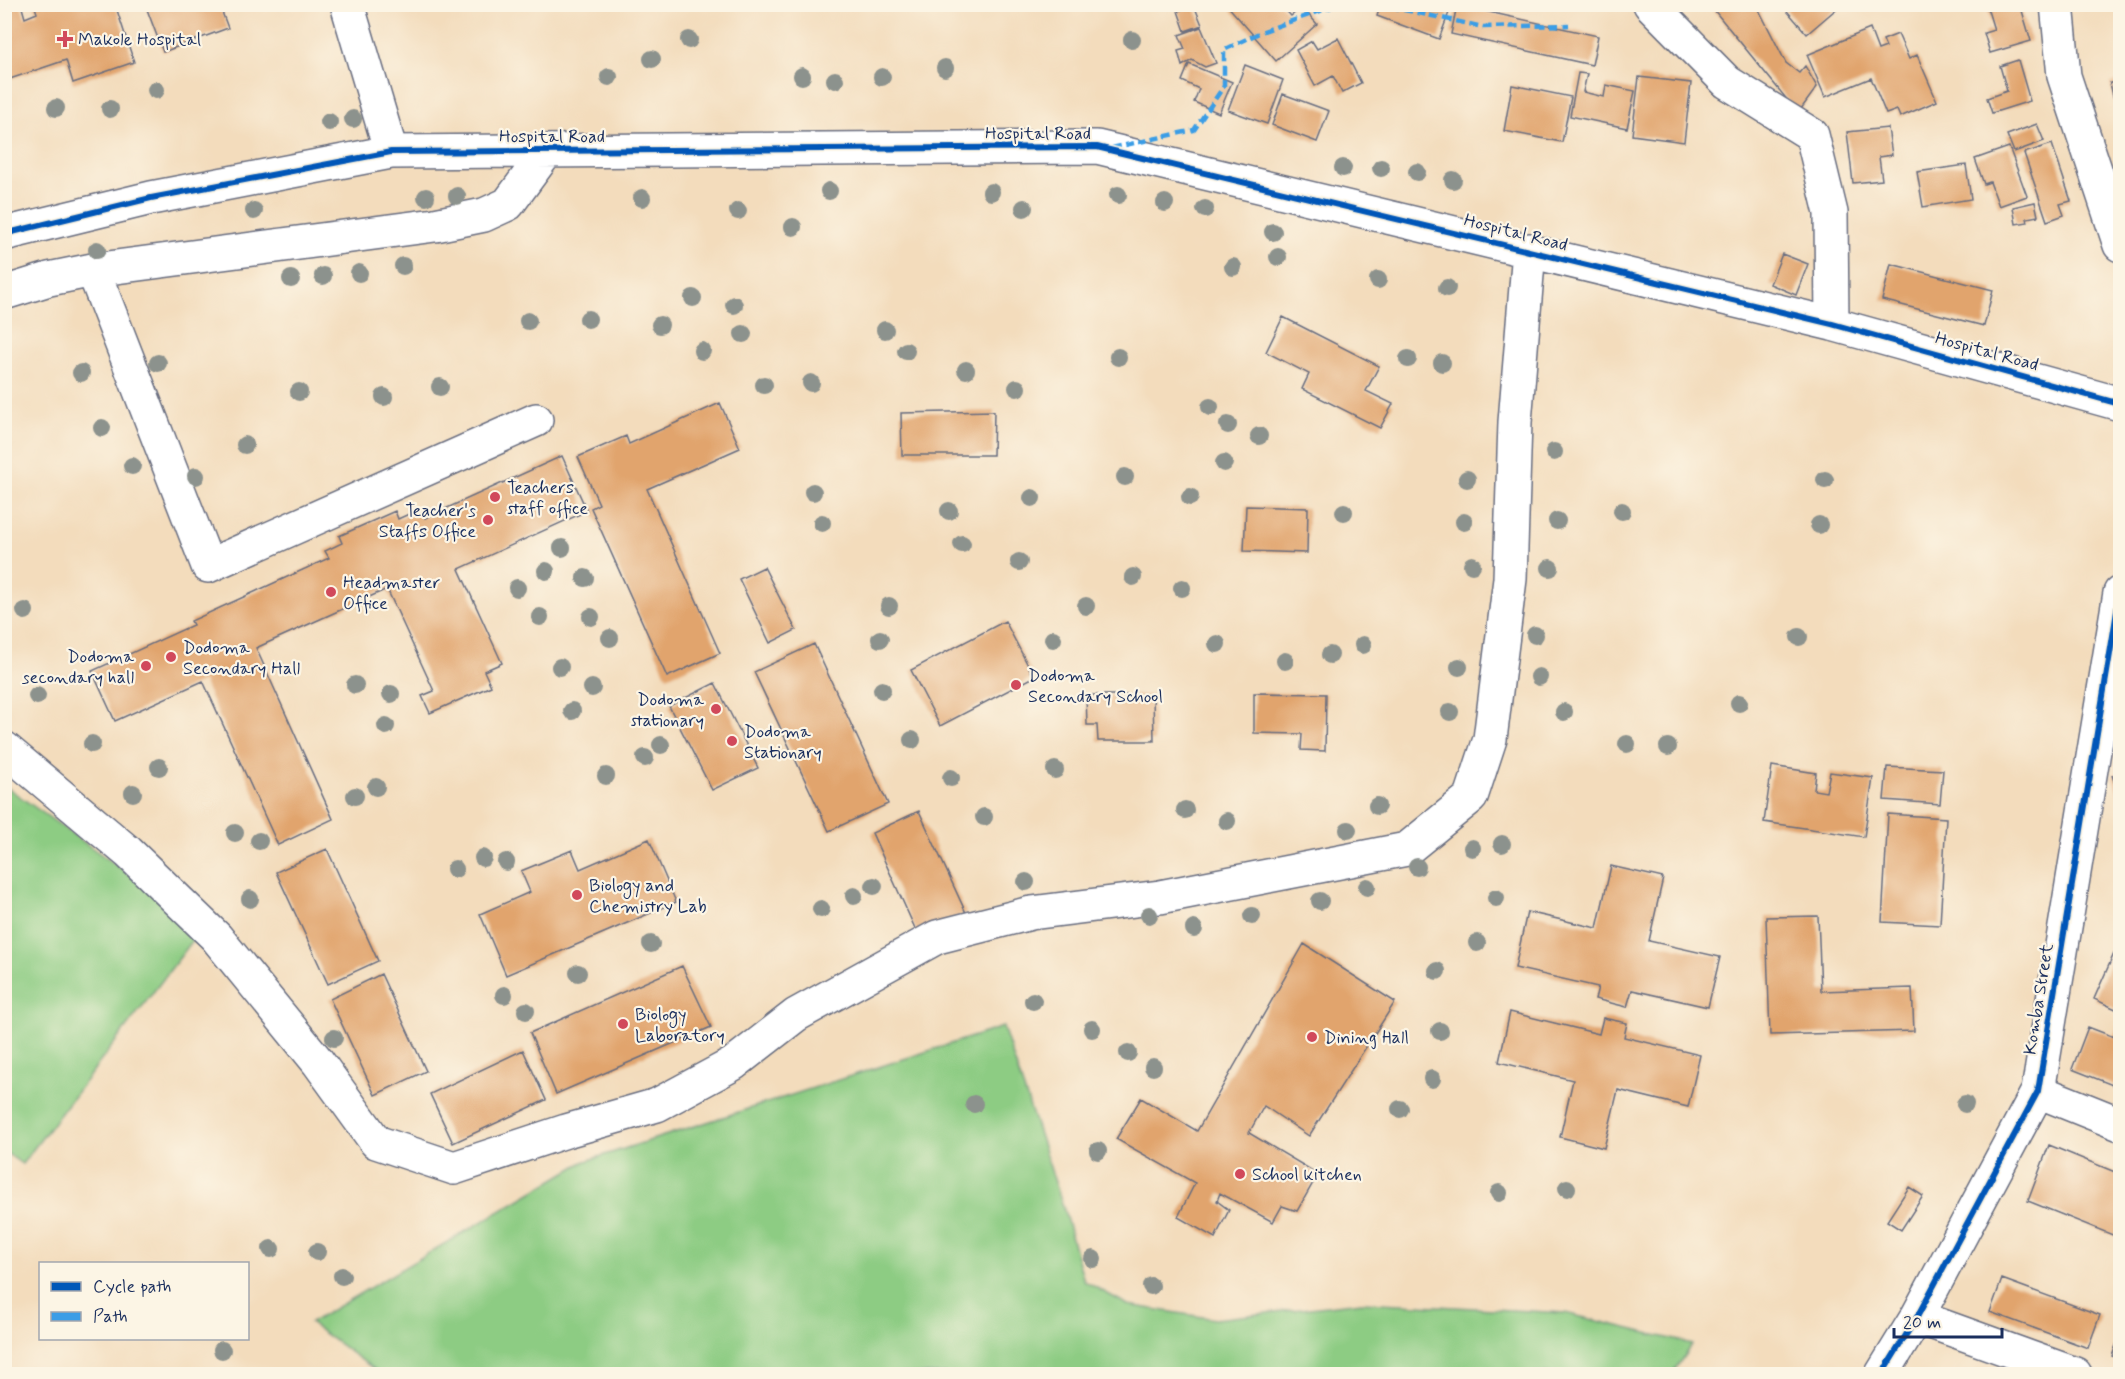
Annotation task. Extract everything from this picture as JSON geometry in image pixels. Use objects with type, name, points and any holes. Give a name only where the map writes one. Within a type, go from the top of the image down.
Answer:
[{"type":"street","points":[[347,4],[391,152]]},
{"type":"street","points":[[1650,4],[1727,82],[1812,135],[1832,213],[1832,324]]},
{"type":"street","points":[[2057,4],[2064,76],[2121,245]]},
{"type":"street","name":"Hospital Road","points":[[4,234],[151,198],[391,152],[1097,147],[1832,324],[2121,404]]},
{"type":"street","points":[[4,293],[49,279],[93,270],[424,227],[484,215],[508,204],[547,151]]},
{"type":"street","points":[[4,748],[128,852],[216,937],[318,1062],[376,1142],[454,1168],[566,1131],[657,1105],[733,1064],[796,1015],[937,937],[1031,913],[1160,897],[1407,849],[1471,797],[1490,739],[1510,579],[1515,422],[1529,250]]},
{"type":"street","points":[[93,270],[207,566],[536,420]]},
{"type":"street","name":"Komba Street","points":[[1882,1374],[1917,1317],[2038,1091],[2121,593]]},
{"type":"street","points":[[2038,1091],[2121,1124]]},
{"type":"street","points":[[1917,1317],[2075,1374]]},
{"type":"green space","points":[[5,786],[203,927],[22,1164],[5,1152]]},
{"type":"green space","points":[[1003,1027],[1062,1203],[1084,1281],[1128,1305],[1215,1319],[1362,1302],[1565,1313],[1692,1344],[1672,1374],[381,1374],[310,1323],[583,1162]]},
{"type":"building","name":"Makole Hospital","points":[[4,4],[21,4],[25,18],[37,13],[34,4],[115,4],[134,62],[73,83],[66,60],[4,81]]},
{"type":"building","points":[[145,4],[219,4],[228,28],[163,52]]},
{"type":"building","points":[[1226,4],[1280,4],[1291,16],[1302,7],[1317,24],[1276,61]]},
{"type":"building","points":[[1381,4],[1434,4],[1450,10],[1439,39],[1377,16]]},
{"type":"building","points":[[1709,4],[1756,4],[1786,63],[1799,73],[1805,66],[1817,87],[1798,113]]},
{"type":"building","points":[[1781,4],[1842,4],[1807,34]]},
{"type":"building","points":[[1986,4],[2020,4],[2031,41],[1990,53],[1984,33],[1994,30]]},
{"type":"building","points":[[1194,5],[1202,25],[1185,31],[1178,11]]},
{"type":"building","points":[[1457,5],[1598,36],[1592,65],[1451,34]]},
{"type":"building","points":[[1201,27],[1216,63],[1205,67],[1192,60],[1182,66],[1178,51],[1185,49],[1179,35]]},
{"type":"building","points":[[1870,29],[1878,50],[1886,47],[1883,40],[1898,34],[1909,59],[1917,55],[1937,101],[1900,117],[1897,110],[1886,114],[1871,78],[1825,97],[1807,55]]},
{"type":"building","points":[[1338,38],[1361,83],[1342,93],[1333,76],[1315,86],[1296,50],[1312,41],[1317,49]]},
{"type":"building","points":[[2018,60],[2030,101],[1992,113],[1987,98],[2007,91],[2000,66]]},
{"type":"building","points":[[1189,64],[1232,82],[1219,113],[1194,102],[1199,89],[1182,81]]},
{"type":"building","points":[[1245,65],[1283,80],[1267,124],[1228,110]]},
{"type":"building","points":[[1578,73],[1587,74],[1583,92],[1604,97],[1606,85],[1635,91],[1627,128],[1570,116]]},
{"type":"building","points":[[1639,77],[1691,83],[1684,142],[1632,135]]},
{"type":"building","points":[[2120,81],[2120,115],[2118,116],[2110,83]]},
{"type":"building","points":[[1512,85],[1571,97],[1562,142],[1504,131]]},
{"type":"building","points":[[1283,94],[1329,111],[1317,142],[1272,125]]},
{"type":"building","points":[[2037,124],[2044,141],[2014,152],[2007,135]]},
{"type":"building","points":[[1888,128],[1892,155],[1879,157],[1882,180],[1853,183],[1847,132]]},
{"type":"building","points":[[2052,144],[2071,201],[2060,204],[2064,215],[2047,221],[2024,153]]},
{"type":"building","points":[[2009,147],[2027,196],[1999,206],[1990,182],[1984,184],[1975,159]]},
{"type":"building","points":[[1966,165],[1971,199],[1923,207],[1917,172]]},
{"type":"building","points":[[2035,202],[2038,216],[2027,218],[2028,222],[2016,224],[2013,207]]},
{"type":"building","points":[[1782,254],[1808,264],[1796,295],[1770,284]]},
{"type":"building","points":[[1891,264],[1993,290],[1984,326],[1882,300]]},
{"type":"building","points":[[1283,317],[1379,366],[1366,391],[1393,404],[1380,428],[1302,389],[1309,374],[1266,352]]},
{"type":"building","points":[[720,403],[740,448],[647,489],[720,653],[667,677],[591,508],[599,504],[578,457],[626,436],[629,444]]},
{"type":"building","points":[[994,411],[993,455],[902,455],[901,413]]},
{"type":"building","points":[[562,456],[587,511],[459,569],[502,663],[484,671],[491,686],[430,713],[422,696],[434,691],[387,589],[256,648],[333,819],[278,845],[203,681],[115,721],[92,671],[193,625],[191,621],[329,558],[325,551],[342,543],[339,536],[395,511],[398,519],[420,509],[425,518]]},
{"type":"building","points":[[1246,506],[1308,508],[1307,553],[1244,551]]},
{"type":"building","points":[[764,567],[796,630],[770,643],[739,579]]},
{"type":"building","points":[[1005,621],[1034,677],[940,726],[911,670]]},
{"type":"building","points":[[814,644],[888,804],[829,831],[754,672]]},
{"type":"building","points":[[715,683],[758,768],[712,790],[669,706]]},
{"type":"building","points":[[1254,693],[1326,694],[1325,751],[1301,750],[1302,734],[1254,733]]},
{"type":"building","points":[[1086,695],[1153,695],[1154,741],[1098,741],[1097,725],[1087,725]]},
{"type":"building","points":[[1772,766],[1816,773],[1814,790],[1826,792],[1830,772],[1873,778],[1864,837],[1764,822]]},
{"type":"building","points":[[1887,767],[1943,770],[1940,804],[1884,800]]},
{"type":"building","points":[[2120,773],[2120,799],[2112,775]]},
{"type":"building","points":[[919,811],[966,913],[918,935],[872,833]]},
{"type":"building","points":[[1888,814],[1946,818],[1940,925],[1882,922]]},
{"type":"building","points":[[649,839],[676,902],[506,975],[480,914],[530,892],[521,871],[572,850],[580,869]]},
{"type":"building","points":[[327,849],[378,961],[328,984],[276,872]]},
{"type":"building","points":[[1611,866],[1663,878],[1649,941],[1720,957],[1708,1007],[1632,990],[1627,1007],[1595,999],[1598,987],[1515,968],[1527,912],[1597,928]]},
{"type":"building","points":[[1818,916],[1821,991],[1912,988],[1914,1031],[1770,1035],[1766,917]]},
{"type":"building","points":[[2120,940],[2120,1011],[2094,999]]},
{"type":"building","points":[[1304,944],[1395,1002],[1309,1136],[1264,1106],[1249,1133],[1318,1174],[1297,1211],[1282,1206],[1273,1222],[1220,1193],[1217,1201],[1229,1210],[1215,1238],[1178,1217],[1195,1183],[1116,1139],[1141,1098],[1197,1131]]},
{"type":"building","points":[[682,966],[711,1027],[556,1094],[530,1033]]},
{"type":"building","points":[[381,974],[426,1071],[375,1095],[330,999]]},
{"type":"building","points":[[1510,1012],[1599,1034],[1603,1018],[1627,1023],[1624,1037],[1700,1055],[1688,1107],[1618,1090],[1604,1148],[1560,1137],[1573,1080],[1499,1062]]},
{"type":"building","points":[[2120,1021],[2120,1088],[2072,1069],[2088,1027],[2114,1037]]},
{"type":"building","points":[[523,1050],[546,1100],[453,1143],[430,1094]]},
{"type":"building","points":[[2049,1145],[2120,1174],[2120,1238],[2028,1201]]},
{"type":"building","points":[[1909,1187],[1923,1196],[1901,1230],[1887,1221]]},
{"type":"building","points":[[2002,1279],[2100,1315],[2088,1348],[1990,1312]]},
{"type":"building","points":[[2120,1335],[2120,1359],[2112,1356]]},
{"type":"marked path","points":[[1112,148],[1194,130],[1224,86],[1224,50],[1261,32],[1340,4]]},
{"type":"marked path","points":[[1377,4],[1483,27],[1569,25]]},
{"type":"cycle path","points":[[4,234],[151,198],[391,152],[1097,147],[1832,324],[2120,404]]},
{"type":"cycle path","points":[[1882,1374],[1917,1317],[2038,1091],[2120,593]]},
{"type":"place","name":"Makole Hospital","points":[[65,39]]},
{"type":"place","name":"Teachers staff office","points":[[495,497]]},
{"type":"place","name":"Teacher's Staffs Office","points":[[488,520]]},
{"type":"place","name":"Headmaster Office","points":[[331,592]]},
{"type":"place","name":"Dodoma Secondary Hall","points":[[171,657]]},
{"type":"place","name":"Dodoma secondary hall","points":[[146,666]]},
{"type":"place","name":"Dodoma Secondary School","points":[[1016,685]]},
{"type":"place","name":"Dodoma stationary","points":[[716,709]]},
{"type":"place","name":"Dodoma Stationary","points":[[732,741]]},
{"type":"place","name":"Biology and Chemistry Lab","points":[[577,895]]},
{"type":"place","name":"Biology Laboratory","points":[[623,1024]]},
{"type":"place","name":"Dining Hall","points":[[1312,1037]]},
{"type":"place","name":"School kitchen","points":[[1240,1174]]}]
